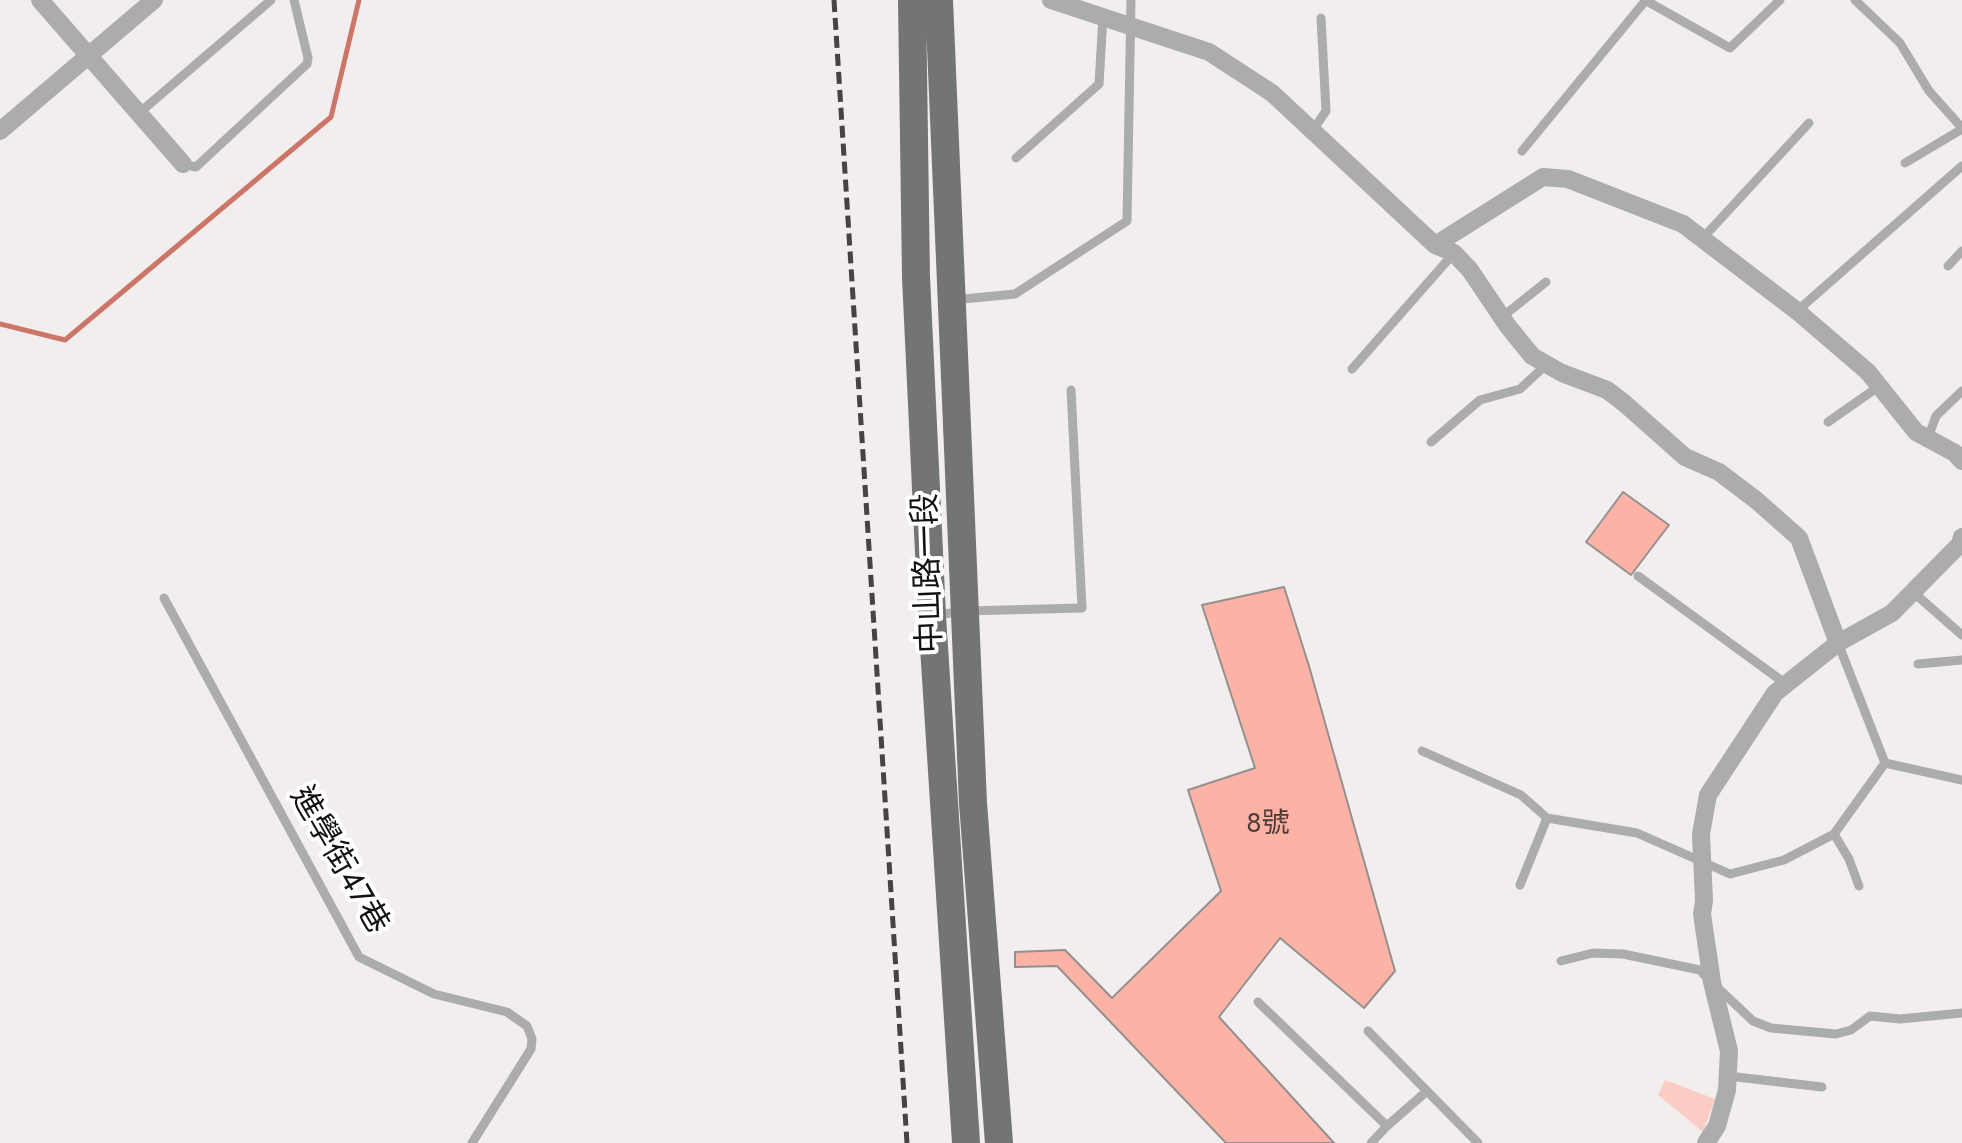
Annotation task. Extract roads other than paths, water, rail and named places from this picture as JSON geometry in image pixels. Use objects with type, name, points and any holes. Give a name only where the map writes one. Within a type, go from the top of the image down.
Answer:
[{"type":"main road","name":"中山路一段","points":[[912,0],[916,277],[932,616],[966,1143]]},
{"type":"main road","name":"中山路一段","points":[[939,0],[973,803],[999,1143]]},
{"type":"street","points":[[40,0],[183,164]]},
{"type":"street","points":[[0,131],[154,0]]},
{"type":"street","points":[[1051,0],[1209,52],[1272,93],[1435,245],[1454,253],[1470,270],[1532,356],[1607,390],[1685,457],[1719,472],[1799,538],[1838,643]]},
{"type":"street","points":[[1435,245],[1543,177],[1568,179],[1683,224],[1797,311],[1868,372],[1916,432],[1955,453],[1962,461]]},
{"type":"street","points":[[1706,1143],[1717,1126],[1728,1076],[1729,1051],[1712,982],[1702,914],[1701,834],[1708,795],[1775,693],[1838,643],[1892,613],[1960,544],[1962,537]]},
{"type":"lane","points":[[138,114],[271,0]]},
{"type":"lane","points":[[183,164],[196,167],[307,64],[294,0]]},
{"type":"lane","points":[[950,300],[1015,294],[1127,221],[1131,0]]},
{"type":"lane","points":[[1522,151],[1646,0],[1730,48],[1780,0]]},
{"type":"lane","points":[[1855,0],[1900,43],[1929,91],[1962,129],[1905,163]]},
{"type":"lane","points":[[1016,158],[1099,84],[1103,17]]},
{"type":"lane","points":[[1313,130],[1326,111],[1321,18]]},
{"type":"lane","points":[[1702,239],[1809,123]]},
{"type":"lane","points":[[1797,311],[1962,166]]},
{"type":"lane","points":[[1948,266],[1962,251]]},
{"type":"lane","points":[[1352,369],[1454,253]]},
{"type":"lane","points":[[1502,317],[1546,282]]},
{"type":"lane","points":[[1431,442],[1480,400],[1520,389],[1547,364]]},
{"type":"lane","points":[[1828,422],[1878,387]]},
{"type":"lane","points":[[932,616],[965,611],[1082,608],[1071,390]]},
{"type":"lane","points":[[1928,438],[1936,416],[1962,391]]},
{"type":"lane","points":[[1638,576],[1786,684]]},
{"type":"lane","points":[[1913,592],[1962,635]]},
{"type":"lane","name":"進學街47巷","points":[[164,598],[359,957],[434,994],[507,1012],[527,1026],[532,1039],[531,1049],[472,1143]]},
{"type":"lane","points":[[1838,643],[1885,763]]},
{"type":"lane","points":[[1918,664],[1962,660]]},
{"type":"lane","points":[[1422,751],[1521,795],[1547,818],[1637,833],[1730,874],[1784,860],[1834,834],[1885,763]]},
{"type":"lane","points":[[1885,763],[1962,780]]},
{"type":"lane","points":[[1520,885],[1547,818]]},
{"type":"lane","points":[[1834,834],[1849,859],[1859,886]]},
{"type":"lane","points":[[1561,961],[1593,953],[1623,954],[1700,970],[1753,1021],[1771,1028],[1836,1034],[1851,1030],[1870,1016],[1900,1019],[1962,1013]]},
{"type":"lane","points":[[1258,1002],[1387,1126]]},
{"type":"lane","points":[[1368,1031],[1478,1143]]},
{"type":"lane","points":[[1728,1076],[1822,1087]]},
{"type":"lane","points":[[1371,1143],[1427,1091]]},
{"type":"waterway","points":[[0,324],[65,340],[331,117],[359,0]]},
{"type":"railway","points":[[834,0],[907,1143]]}]
